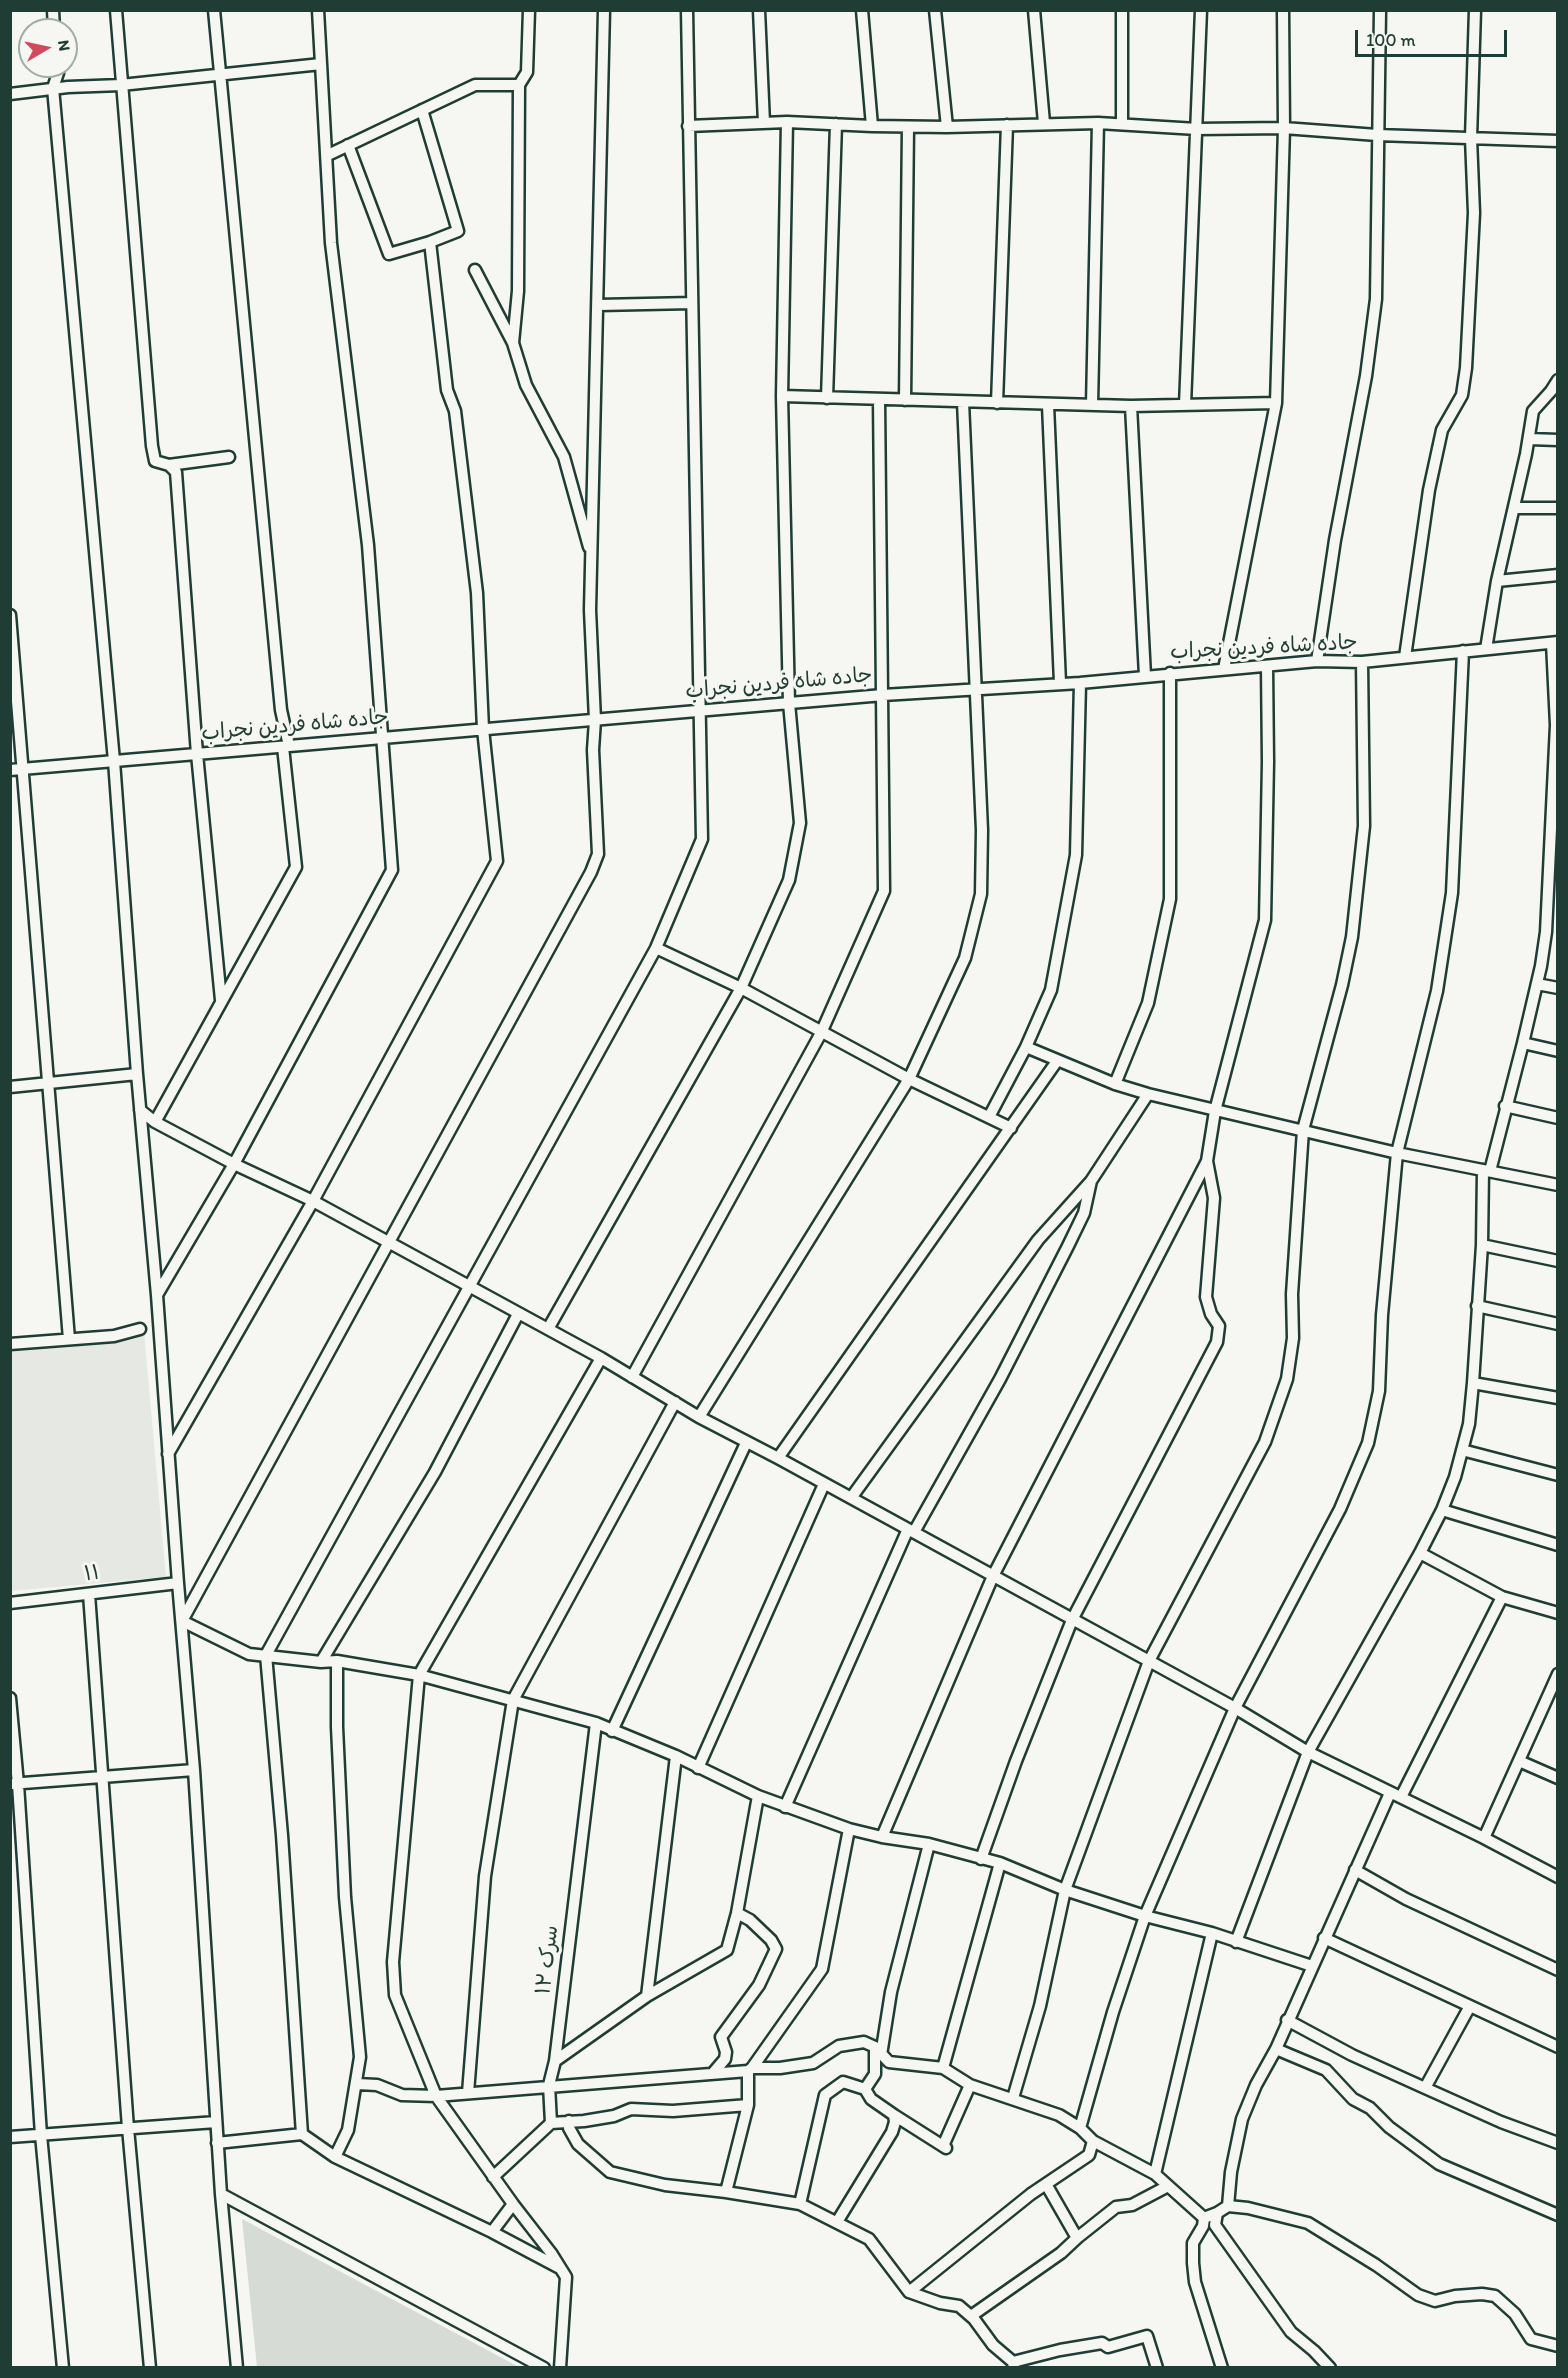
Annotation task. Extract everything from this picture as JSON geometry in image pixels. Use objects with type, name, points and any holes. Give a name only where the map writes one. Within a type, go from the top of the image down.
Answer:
[{"type":"street","points":[[116,10],[155,461],[169,465],[229,457]]},
{"type":"street","points":[[155,1122],[296,867],[214,10]]},
{"type":"street","points":[[157,1295],[234,1164],[392,870],[368,545],[331,243],[328,155],[318,10]]},
{"type":"street","points":[[513,343],[518,291],[519,85],[527,72],[529,10]]},
{"type":"street","points":[[182,1621],[591,872],[598,854],[590,610],[599,305],[604,10]]},
{"type":"street","points":[[302,2134],[282,1835],[266,1655],[656,948],[702,839],[687,10]]},
{"type":"street","points":[[759,10],[764,123]]},
{"type":"street","points":[[862,10],[872,126]]},
{"type":"street","points":[[935,10],[947,127]]},
{"type":"street","points":[[1034,10],[1044,123]]},
{"type":"street","points":[[1122,10],[1122,124]]},
{"type":"street","points":[[1185,405],[1201,10]]},
{"type":"street","points":[[1224,669],[1276,403],[1284,128],[1283,10]]},
{"type":"street","points":[[1317,661],[1335,540],[1366,376],[1376,299],[1380,10]]},
{"type":"street","points":[[1405,657],[1431,480],[1442,430],[1462,395],[1466,368],[1474,213],[1471,138],[1475,10]]},
{"type":"street","points":[[10,94],[53,88],[121,85],[321,64]]},
{"type":"street","points":[[56,78],[53,88],[114,761],[137,1074],[157,1295],[194,1770],[217,2143],[237,2367]]},
{"type":"street","points":[[328,155],[475,85],[519,85]]},
{"type":"street","points":[[348,145],[389,254],[458,231],[422,110]]},
{"type":"street","points":[[688,126],[787,122],[947,127],[1098,123],[1197,129],[1284,128],[1377,135],[1557,141]]},
{"type":"street","points":[[548,1329],[741,988],[789,880],[800,823],[789,703],[782,396],[787,122]]},
{"type":"street","points":[[1092,405],[1098,123]]},
{"type":"street","points":[[827,398],[836,124]]},
{"type":"street","points":[[997,403],[1007,125]]},
{"type":"street","points":[[905,400],[908,126]]},
{"type":"street","points":[[168,1454],[313,1201],[497,861],[483,729],[477,592],[454,411],[447,390],[430,242]]},
{"type":"street","points":[[475,270],[513,343],[526,386],[564,457],[592,559]]},
{"type":"street","points":[[599,305],[692,303]]},
{"type":"street","points":[[1486,649],[1497,581],[1515,508],[1533,411],[1551,391],[1557,380]]},
{"type":"street","points":[[782,396],[1048,405],[1276,403]]},
{"type":"street","points":[[632,1377],[821,1033],[884,891],[879,399]]},
{"type":"street","points":[[699,1417],[909,1079],[965,958],[981,894],[982,830],[963,402]]},
{"type":"street","points":[[1048,405],[1060,683]]},
{"type":"street","points":[[1131,406],[1145,676]]},
{"type":"street","points":[[1529,439],[1557,440]]},
{"type":"street","points":[[169,465],[176,472],[198,754],[221,1000]]},
{"type":"street","points":[[1515,508],[1557,508]]},
{"type":"street","points":[[1497,581],[1557,575]]},
{"type":"street","points":[[10,615],[69,1339]]},
{"type":"street","points":[[1236,1942],[1308,1752],[1442,1510],[1455,1477],[1469,1424],[1486,1170],[1552,933],[1557,725],[1555,643]]},
{"type":"street","name":"جاده شاه فردین نجراب","points":[[10,770],[883,695],[1080,682],[1317,661],[1362,662],[1555,643]]},
{"type":"street","points":[[1080,2128],[1113,2012],[1145,1916],[1235,1708],[1340,1509],[1368,1443],[1378,1391],[1382,1315],[1397,1153],[1437,991],[1452,894],[1463,651]]},
{"type":"street","points":[[1013,2098],[1040,2006],[1065,1890],[1149,1661],[1264,1442],[1287,1379],[1293,1338],[1292,1294],[1303,1130],[1342,985],[1352,937],[1364,826],[1362,662]]},
{"type":"street","points":[[882,1838],[993,1576],[1207,1161],[1215,1111],[1265,920],[1267,666]]},
{"type":"street","points":[[1115,1084],[1148,1002],[1170,899],[1170,673]]},
{"type":"street","points":[[989,1118],[1026,1047],[1052,990],[1076,855],[1080,682]]},
{"type":"street","points":[[656,948],[741,988],[909,1079],[1011,1128]]},
{"type":"street","points":[[1537,984],[1557,988]]},
{"type":"street","points":[[1523,1043],[1557,1051]]},
{"type":"street","points":[[1026,1047],[1115,1084],[1148,1094],[1397,1153],[1557,1185]]},
{"type":"street","points":[[778,1458],[1057,1061]]},
{"type":"street","points":[[10,1087],[137,1074]]},
{"type":"street","points":[[851,1498],[1038,1240],[1091,1181],[1148,1094]]},
{"type":"street","points":[[1505,1106],[1557,1118]]},
{"type":"street","points":[[140,1110],[155,1122],[234,1164],[313,1201],[602,1358],[699,1417],[911,1530],[1235,1708],[1308,1752],[1484,1838],[1557,1877]]},
{"type":"street","points":[[981,1859],[1016,1761],[1072,1620],[1217,1342],[1219,1326],[1211,1314],[1206,1297],[1214,1198],[1207,1161]]},
{"type":"street","points":[[785,1807],[911,1530],[1000,1379],[1084,1213],[1091,1181]]},
{"type":"street","points":[[1482,1245],[1557,1261]]},
{"type":"street","points":[[1477,1306],[1557,1324]]},
{"type":"street","points":[[321,1662],[435,1472],[519,1314]]},
{"type":"street","points":[[10,1344],[114,1336],[140,1329]]},
{"type":"street","points":[[560,2367],[566,2277],[436,2096],[395,1995],[393,1962],[419,1675],[602,1358]]},
{"type":"street","points":[[1473,1383],[1557,1398]]},
{"type":"street","points":[[468,2094],[485,1876],[513,1700],[675,1402]]},
{"type":"street","points":[[612,1731],[746,1443]]},
{"type":"street","points":[[1462,1450],[1557,1475]]},
{"type":"street","points":[[698,1768],[824,1484]]},
{"type":"street","points":[[1442,1510],[1557,1545]]},
{"type":"street","points":[[1420,1553],[1502,1597],[1557,1613]]},
{"type":"street","name":"۱۱","points":[[10,1604],[178,1584]]},
{"type":"street","points":[[89,1594],[128,2128],[150,2367]]},
{"type":"street","points":[[1401,1797],[1502,1597]]},
{"type":"street","points":[[182,1621],[249,1654],[321,1662],[337,1661],[419,1675],[596,1723],[676,1756],[758,1796],[849,1829],[882,1838],[929,1844],[1000,1863],[1065,1890],[1145,1916],[1212,1933],[1312,1966]]},
{"type":"street","points":[[336,2157],[348,2130],[360,2057],[345,1897],[337,1727],[337,1661]]},
{"type":"street","points":[[1484,1838],[1555,1687],[1557,1674]]},
{"type":"street","points":[[10,1698],[14,1784],[40,2135],[63,2367]]},
{"type":"street","name":"سرک ۱۲","points":[[551,2123],[549,2085],[555,2061],[596,1723]]},
{"type":"street","points":[[647,1996],[676,1756]]},
{"type":"street","points":[[1519,1761],[1557,1778]]},
{"type":"street","points":[[14,1784],[194,1770]]},
{"type":"street","points":[[1228,2206],[1231,2172],[1242,2119],[1256,2085],[1276,2049],[1390,1793]]},
{"type":"street","points":[[555,2061],[647,1996],[726,1950],[737,1913],[758,1796]]},
{"type":"street","points":[[726,2192],[748,2105],[750,2069],[822,1969],[849,1829]]},
{"type":"street","points":[[865,2090],[875,2074],[891,1992],[929,1844]]},
{"type":"street","points":[[943,2068],[1000,1863]]},
{"type":"street","points":[[1355,1870],[1406,1899],[1557,1970]]},
{"type":"street","points":[[713,2073],[725,2059],[726,2047],[721,2037],[759,1985],[776,1949],[771,1940],[750,1920],[737,1913]]},
{"type":"street","points":[[1155,2174],[1212,1933]]},
{"type":"street","points":[[1324,1938],[1557,2047]]},
{"type":"street","points":[[1425,2088],[1470,2006]]},
{"type":"street","points":[[1287,2020],[1352,2055],[1501,2122],[1557,2143]]},
{"type":"street","points":[[357,2084],[377,2085],[402,2095],[468,2094],[549,2085],[780,2068],[813,2063],[838,2046],[864,2042],[889,2062],[943,2068],[970,2085],[1059,2115],[1080,2128],[1093,2141],[1155,2174],[1203,2218],[1203,2226],[1193,2243],[1192,2263],[1195,2282],[1222,2367]]},
{"type":"street","points":[[1276,2049],[1326,2070],[1353,2099],[1370,2108],[1389,2127],[1439,2164],[1557,2215]]},
{"type":"street","points":[[800,2204],[825,2096],[843,2082],[865,2090],[871,2099],[944,2147],[970,2085]]},
{"type":"street","points":[[493,2176],[551,2123],[614,2116],[631,2109],[673,2111],[748,2105]]},
{"type":"street","points":[[837,2222],[892,2132],[895,2122],[894,2115]]},
{"type":"street","points":[[568,2121],[578,2144],[610,2172],[665,2185],[800,2204],[869,2239],[909,2292],[940,2303],[959,2306],[971,2316],[993,2345],[1013,2365],[1060,2350],[1102,2343],[1108,2347],[1147,2336],[1157,2367]]},
{"type":"street","points":[[10,2137],[216,2122]]},
{"type":"street","points":[[217,2143],[302,2134],[336,2157],[560,2267]]},
{"type":"street","points":[[909,2292],[1046,2184],[1089,2155],[1093,2141]]},
{"type":"street","points":[[1046,2184],[1077,2238]]},
{"type":"street","points":[[971,2316],[1061,2253],[1116,2207],[1132,2205],[1168,2186]]},
{"type":"street","points":[[221,2194],[544,2367]]},
{"type":"street","points":[[492,2232],[513,2204]]},
{"type":"street","points":[[1203,2218],[1228,2206],[1248,2208],[1308,2223],[1376,2265],[1418,2295],[1436,2301],[1455,2296],[1495,2295],[1515,2314],[1531,2339],[1557,2346]]},
{"type":"street","points":[[1217,2212],[1215,2225],[1291,2332],[1314,2350],[1330,2367]]},
{"type":"shaded area","points":[[144,1332],[166,1577],[11,1591],[11,1344]]},
{"type":"shaded area","points":[[242,2219],[519,2367],[257,2367]]}]
